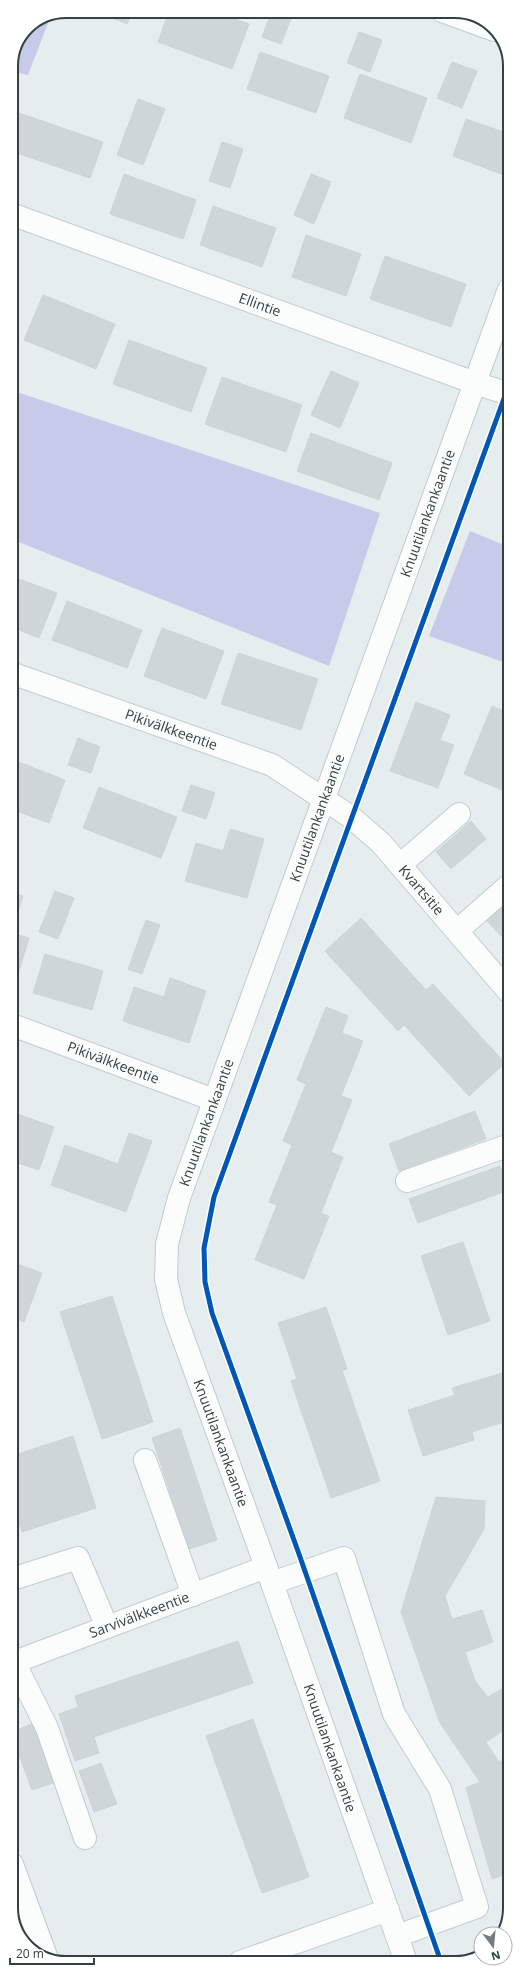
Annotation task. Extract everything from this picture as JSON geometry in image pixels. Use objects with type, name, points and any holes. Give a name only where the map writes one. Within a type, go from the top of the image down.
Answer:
[{"type":"street","points":[[464,19],[480,25]]},
{"type":"street","name":"Ellintie","points":[[18,217],[474,383],[503,392]]},
{"type":"street","name":"Knuutilankankaantie","points":[[404,1956],[269,1575],[174,1313],[166,1279],[167,1244],[179,1198],[214,1100],[503,305]]},
{"type":"street","name":"Pikivälkkeentie","points":[[18,675],[272,766],[324,800]]},
{"type":"street","name":"Kvartsitie","points":[[324,800],[351,817],[381,842],[503,985]]},
{"type":"street","points":[[400,865],[459,814]]},
{"type":"street","points":[[457,931],[503,890]]},
{"type":"street","name":"Pikivälkkeentie","points":[[18,1027],[214,1100]]},
{"type":"street","points":[[407,1181],[503,1147]]},
{"type":"street","points":[[145,1460],[193,1595]]},
{"type":"street","points":[[18,1577],[78,1558],[107,1627]]},
{"type":"street","name":"Sarvivälkkeentie","points":[[18,1660],[193,1595],[269,1575],[344,1558],[394,1714],[440,1789],[477,1907],[397,1936]]},
{"type":"street","points":[[18,1672],[47,1728],[85,1838]]},
{"type":"street","points":[[18,1880],[44,1951]]},
{"type":"street","points":[[257,1956],[388,1910]]},
{"type":"shaded area","points":[[49,22],[28,75],[18,73],[19,57],[22,48],[32,32]]},
{"type":"shaded area","points":[[18,392],[380,513],[329,666],[18,542]]},
{"type":"shaded area","points":[[470,531],[503,545],[503,662],[429,636]]},
{"type":"building","points":[[113,18],[130,18],[127,24]]},
{"type":"building","points":[[167,18],[232,18],[249,24],[232,69],[158,42]]},
{"type":"building","points":[[269,18],[291,18],[281,44],[262,37]]},
{"type":"building","points":[[359,32],[382,40],[370,72],[347,63]]},
{"type":"building","points":[[260,52],[329,76],[316,113],[247,89]]},
{"type":"building","points":[[452,62],[477,71],[462,108],[437,98]]},
{"type":"building","points":[[360,74],[427,98],[411,143],[344,118]]},
{"type":"building","points":[[138,99],[165,109],[143,165],[117,155]]},
{"type":"building","points":[[19,113],[103,142],[90,178],[18,153]]},
{"type":"building","points":[[466,119],[503,132],[503,175],[453,156]]},
{"type":"building","points":[[222,142],[243,149],[230,188],[209,181]]},
{"type":"building","points":[[124,174],[196,200],[183,239],[110,214]]},
{"type":"building","points":[[311,174],[331,182],[314,224],[294,215]]},
{"type":"building","points":[[213,206],[276,228],[262,267],[200,245]]},
{"type":"building","points":[[306,235],[361,254],[346,296],[292,277]]},
{"type":"building","points":[[385,256],[466,284],[451,327],[370,299]]},
{"type":"building","points":[[43,295],[115,324],[96,369],[24,340]]},
{"type":"building","points":[[129,340],[207,368],[191,412],[113,384]]},
{"type":"building","points":[[331,371],[359,383],[340,428],[311,415]]},
{"type":"building","points":[[222,377],[302,405],[286,452],[205,424]]},
{"type":"building","points":[[311,433],[392,463],[379,500],[297,471]]},
{"type":"building","points":[[18,579],[57,593],[39,638],[18,630]]},
{"type":"building","points":[[67,601],[142,630],[127,668],[52,640]]},
{"type":"building","points":[[162,628],[224,651],[206,699],[144,676]]},
{"type":"building","points":[[238,653],[318,679],[301,730],[221,704]]},
{"type":"building","points":[[416,702],[450,715],[440,740],[454,745],[438,788],[390,771]]},
{"type":"building","points":[[492,706],[503,711],[503,790],[464,774]]},
{"type":"building","points":[[78,738],[100,747],[91,773],[68,765]]},
{"type":"building","points":[[18,762],[65,780],[49,823],[18,812]]},
{"type":"building","points":[[191,785],[215,793],[206,819],[182,811]]},
{"type":"building","points":[[99,787],[177,817],[161,858],[83,828]]},
{"type":"building","points":[[471,821],[486,839],[451,869],[436,852]]},
{"type":"building","points":[[230,829],[264,839],[247,898],[185,881],[196,843],[223,851]]},
{"type":"building","points":[[55,891],[74,898],[58,939],[39,932]]},
{"type":"building","points":[[18,894],[23,896],[18,911]]},
{"type":"building","points":[[502,900],[503,938],[482,916]]},
{"type":"building","points":[[361,918],[426,990],[433,984],[503,1061],[503,1065],[469,1096],[404,1025],[398,1031],[325,951]]},
{"type":"building","points":[[146,920],[160,925],[142,974],[128,969]]},
{"type":"building","points":[[18,935],[29,938],[18,974]]},
{"type":"building","points":[[45,954],[103,971],[92,1010],[33,993]]},
{"type":"building","points":[[170,978],[206,991],[189,1043],[123,1021],[134,987],[164,997]]},
{"type":"building","points":[[326,1007],[348,1016],[342,1033],[363,1041],[341,1096],[352,1100],[331,1152],[343,1157],[321,1213],[329,1216],[304,1279],[255,1260],[277,1205],[269,1202],[292,1145],[283,1141],[306,1084],[297,1080]]},
{"type":"building","points":[[475,1111],[486,1139],[399,1171],[389,1144]]},
{"type":"building","points":[[18,1114],[54,1127],[39,1170],[18,1163]]},
{"type":"building","points":[[129,1133],[152,1141],[126,1212],[51,1185],[65,1145],[118,1164]]},
{"type":"building","points":[[500,1166],[503,1174],[503,1192],[418,1223],[409,1199]]},
{"type":"building","points":[[463,1242],[490,1321],[448,1335],[421,1256]]},
{"type":"building","points":[[18,1264],[42,1273],[24,1322],[18,1320]]},
{"type":"building","points":[[112,1296],[153,1422],[102,1439],[60,1312]]},
{"type":"building","points":[[326,1307],[347,1369],[342,1370],[380,1481],[331,1498],[291,1381],[297,1379],[278,1323]]},
{"type":"building","points":[[503,1373],[503,1422],[472,1432],[474,1440],[423,1456],[408,1410],[455,1395],[452,1388]]},
{"type":"building","points":[[180,1428],[217,1540],[189,1549],[152,1438]]},
{"type":"building","points":[[73,1436],[96,1508],[22,1532],[18,1520],[18,1454]]},
{"type":"building","points":[[436,1497],[485,1501],[484,1529],[445,1596],[452,1619],[482,1610],[493,1642],[465,1652],[475,1681],[488,1697],[503,1688],[503,1731],[486,1742],[499,1762],[503,1759],[503,1875],[492,1879],[466,1788],[480,1782],[440,1723],[401,1612]]},
{"type":"building","points":[[238,1641],[253,1683],[94,1737],[99,1753],[75,1761],[59,1714],[78,1707],[75,1696]]},
{"type":"building","points":[[253,1719],[309,1877],[262,1893],[206,1736]]},
{"type":"building","points":[[34,1723],[56,1782],[32,1790],[18,1752],[18,1730]]},
{"type":"building","points":[[101,1763],[117,1804],[94,1812],[79,1771]]},
{"type":"cycle path","points":[[439,1956],[299,1554],[212,1313],[205,1282],[204,1248],[214,1197],[503,401]]}]
